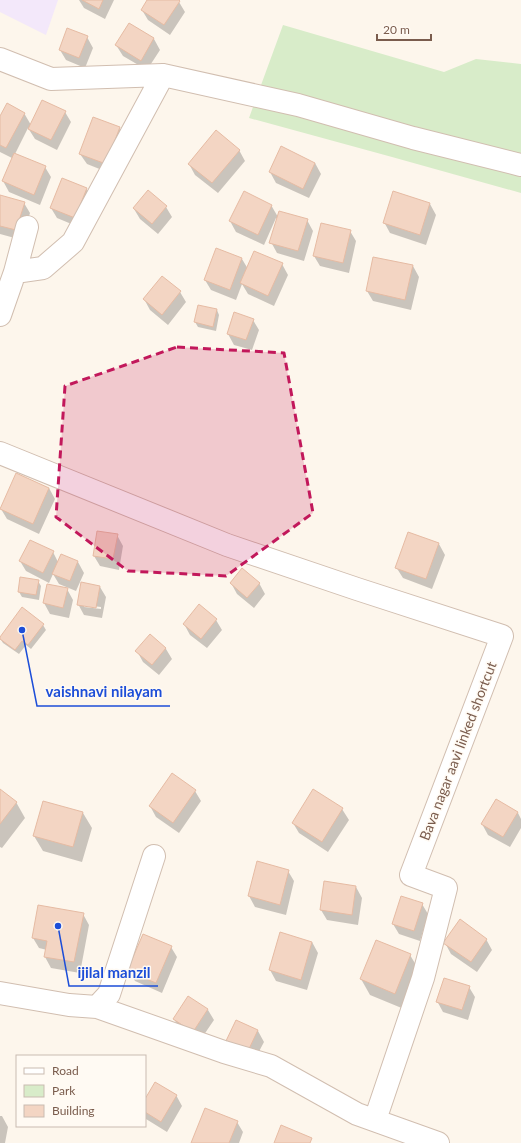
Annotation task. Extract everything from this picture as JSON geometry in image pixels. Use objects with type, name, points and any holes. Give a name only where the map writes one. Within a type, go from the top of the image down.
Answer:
[{"type":"street","points":[[0,59],[51,79],[163,75],[298,105],[413,138],[521,165]]},
{"type":"street","points":[[15,272],[42,268],[72,242],[163,75]]},
{"type":"street","points":[[0,315],[15,272],[27,227]]},
{"type":"street","name":"Bava nagar aavi linked shortcut","points":[[0,453],[227,545],[364,592],[502,636],[411,875],[446,888],[422,978],[375,1120]]},
{"type":"street","points":[[97,1007],[109,994],[154,856]]},
{"type":"street","points":[[0,993],[68,1005],[97,1007],[224,1052],[271,1066],[357,1114],[438,1143]]},
{"type":"highlighted area","points":[[177,347],[284,353],[313,513],[226,576],[128,571],[56,517],[65,386]]},
{"type":"shaded area","points":[[0,0],[58,0],[46,35],[0,12]]},
{"type":"green space","points":[[283,25],[444,72],[476,59],[521,64],[521,193],[249,118]]},
{"type":"building","points":[[82,0],[103,0],[99,9]]},
{"type":"building","points":[[147,0],[180,1],[164,25],[141,10]]},
{"type":"building","points":[[129,23],[154,38],[141,61],[115,45]]},
{"type":"building","points":[[67,28],[88,36],[79,58],[59,50]]},
{"type":"building","points":[[42,100],[66,111],[51,140],[28,129]]},
{"type":"building","points":[[7,103],[25,113],[6,148],[0,145],[0,116]]},
{"type":"building","points":[[93,117],[120,127],[106,164],[79,154]]},
{"type":"building","points":[[216,130],[240,150],[212,183],[188,164]]},
{"type":"building","points":[[281,146],[315,163],[303,189],[269,172]]},
{"type":"building","points":[[14,153],[46,166],[34,195],[2,181]]},
{"type":"building","points":[[62,178],[87,188],[75,218],[50,208]]},
{"type":"building","points":[[148,190],[167,206],[152,224],[133,208]]},
{"type":"building","points":[[244,191],[272,205],[258,235],[229,221]]},
{"type":"building","points":[[393,191],[430,203],[420,235],[383,223]]},
{"type":"building","points":[[0,195],[25,202],[16,230],[0,226]]},
{"type":"building","points":[[279,211],[308,219],[298,251],[269,243]]},
{"type":"building","points":[[321,223],[351,230],[343,263],[313,256]]},
{"type":"building","points":[[216,248],[242,258],[230,290],[204,280]]},
{"type":"building","points":[[254,251],[283,263],[268,296],[240,283]]},
{"type":"building","points":[[373,257],[413,265],[405,300],[366,291]]},
{"type":"building","points":[[162,276],[181,291],[162,315],[143,299]]},
{"type":"building","points":[[198,305],[217,309],[213,327],[194,322]]},
{"type":"building","points":[[234,312],[254,319],[246,340],[227,334]]},
{"type":"building","points":[[16,473],[49,488],[33,524],[0,509]]},
{"type":"building","points":[[97,531],[118,534],[113,559],[93,556]]},
{"type":"building","points":[[408,532],[439,543],[426,579],[395,568]]},
{"type":"building","points":[[30,540],[54,551],[43,573],[19,561]]},
{"type":"building","points":[[61,554],[78,561],[70,581],[52,574]]},
{"type":"building","points":[[242,568],[260,583],[247,598],[230,583]]},
{"type":"building","points":[[20,577],[39,580],[36,595],[18,592]]},
{"type":"building","points":[[81,582],[100,586],[96,608],[77,605]]},
{"type":"building","points":[[47,584],[68,588],[63,608],[43,603]]},
{"type":"building","points":[[199,604],[217,619],[201,639],[183,624]]},
{"type":"building","points":[[22,607],[44,624],[28,645],[22,641],[15,650],[0,639],[0,637]]},
{"type":"building","points":[[150,634],[166,648],[152,665],[135,651]]},
{"type":"building","points":[[172,773],[196,790],[173,823],[149,806]]},
{"type":"building","points":[[0,789],[17,802],[0,824]]},
{"type":"building","points":[[313,789],[343,808],[322,842],[292,823]]},
{"type":"building","points":[[496,799],[518,812],[503,837],[481,824]]},
{"type":"building","points":[[43,801],[83,812],[73,847],[33,836]]},
{"type":"building","points":[[257,861],[289,870],[280,905],[248,896]]},
{"type":"building","points":[[324,881],[356,886],[352,915],[320,910]]},
{"type":"building","points":[[401,896],[423,903],[414,931],[392,924]]},
{"type":"building","points":[[38,905],[84,913],[74,962],[44,957],[47,941],[32,938]]},
{"type":"building","points":[[460,919],[487,939],[471,962],[443,943]]},
{"type":"building","points":[[280,932],[312,942],[301,980],[269,970]]},
{"type":"building","points":[[143,934],[172,946],[156,983],[127,971]]},
{"type":"building","points":[[376,940],[411,954],[395,994],[360,979]]},
{"type":"building","points":[[444,978],[470,986],[462,1010],[436,1002]]},
{"type":"building","points":[[188,996],[208,1009],[193,1032],[173,1019]]},
{"type":"building","points":[[236,1020],[258,1030],[247,1053],[225,1043]]},
{"type":"building","points":[[155,1082],[177,1095],[161,1122],[146,1113],[146,1097]]},
{"type":"building","points":[[205,1108],[238,1121],[229,1143],[191,1143]]},
{"type":"building","points":[[281,1125],[312,1138],[310,1143],[274,1143]]},
{"type":"place","name":"vaishnavi nilayam","points":[[22,630]]},
{"type":"place","name":"ijilal manzil","points":[[58,926]]}]
